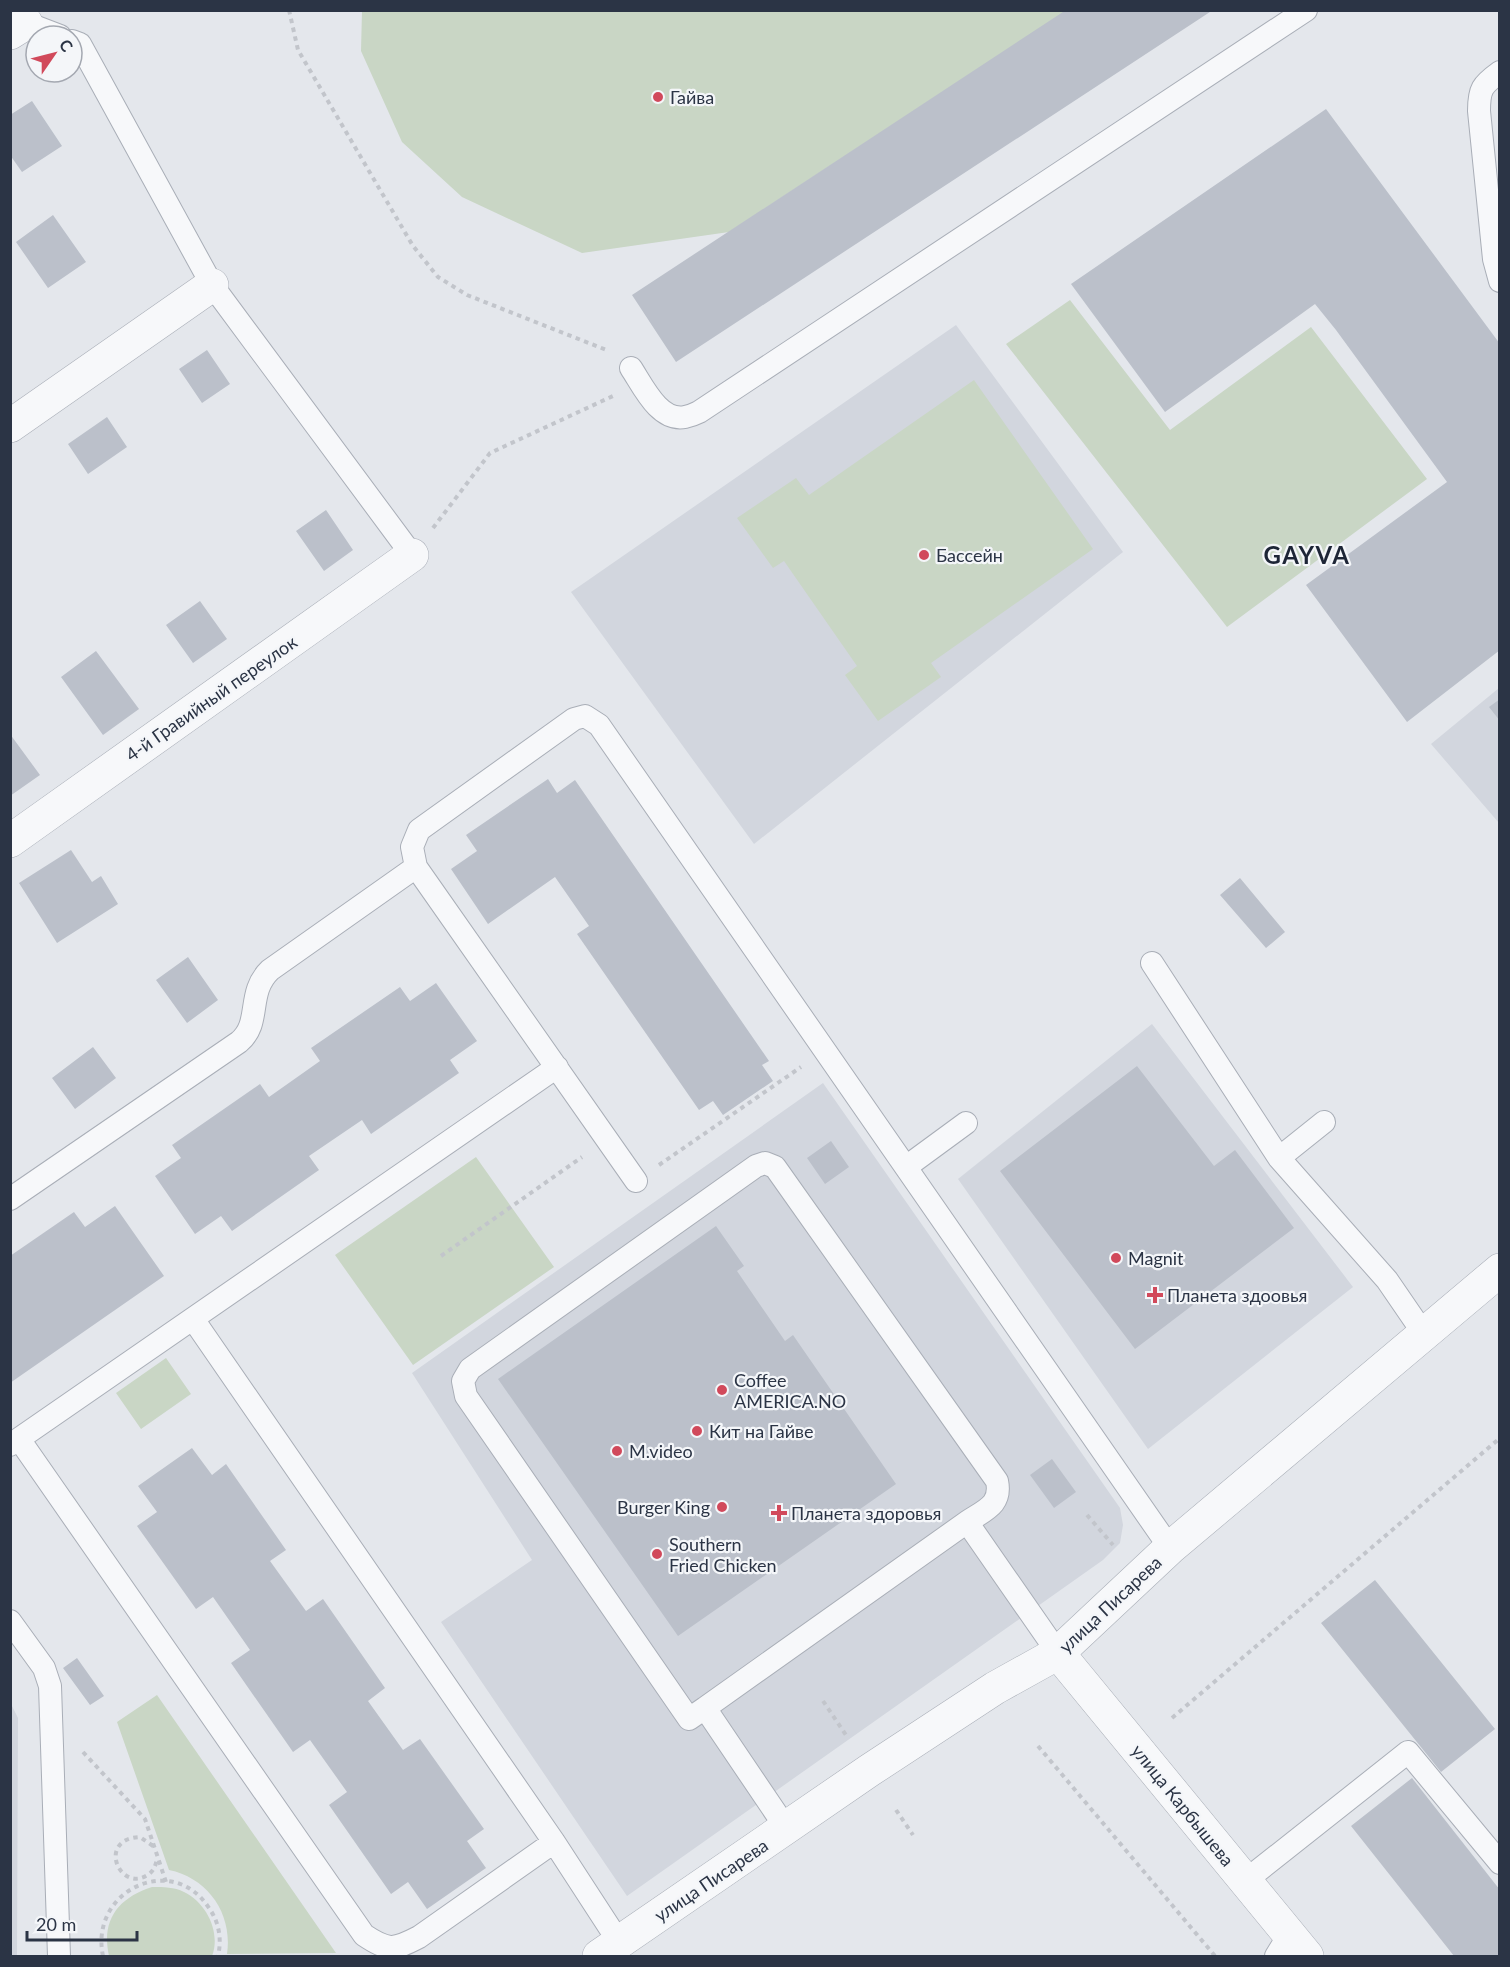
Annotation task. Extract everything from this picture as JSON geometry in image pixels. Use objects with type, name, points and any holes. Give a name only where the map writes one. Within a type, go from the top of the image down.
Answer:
[{"type":"street","points":[[10,426],[212,285]]},
{"type":"street","name":"4-й Гравийный переулок","points":[[10,842],[412,555]]},
{"type":"street","name":"улица Писарева","points":[[609,1949],[870,1770],[995,1688],[1058,1653],[1170,1548],[1500,1270]]},
{"type":"street","name":"улица Карбышева","points":[[1058,1653],[1245,1881],[1291,1949]]},
{"type":"lane","points":[[636,375],[654,403],[669,415],[684,418],[699,412],[1305,10]]},
{"type":"lane","points":[[84,51],[212,285],[412,555]]},
{"type":"lane","points":[[1500,72],[1483,86],[1479,94],[1494,259],[1500,281]]},
{"type":"lane","points":[[636,1181],[416,867],[412,848],[419,830],[574,719],[585,716],[599,725],[1170,1548]]},
{"type":"lane","points":[[10,1199],[239,1042],[247,1035],[250,1027],[261,979],[270,970],[416,867]]},
{"type":"lane","points":[[1152,963],[1280,1158],[1387,1280],[1424,1334]]},
{"type":"lane","points":[[554,1842],[418,1937],[400,1947],[381,1946],[364,1935],[15,1442],[556,1067]]},
{"type":"lane","points":[[1280,1158],[1324,1122]]},
{"type":"lane","points":[[906,1167],[966,1123]]},
{"type":"lane","points":[[765,1163],[775,1167],[998,1481],[1000,1493],[995,1503],[968,1522],[689,1719],[466,1396],[463,1381],[470,1369],[756,1166],[765,1163]]},
{"type":"lane","points":[[193,1319],[554,1842],[609,1949]]},
{"type":"lane","points":[[968,1522],[1058,1653]]},
{"type":"lane","points":[[10,1621],[48,1676],[59,1956]]},
{"type":"lane","points":[[705,1708],[786,1828]]},
{"type":"lane","points":[[1245,1881],[1408,1752],[1500,1863]]},
{"type":"path","points":[[289,10],[298,50],[413,246],[438,277],[467,295],[614,353],[636,375],[490,453],[412,555]]},
{"type":"path","points":[[636,1181],[825,1051]]},
{"type":"path","points":[[441,1256],[607,1139]]},
{"type":"path","points":[[1172,1718],[1500,1438]]},
{"type":"path","points":[[1087,1515],[1113,1545]]},
{"type":"path","points":[[823,1701],[848,1738]]},
{"type":"path","points":[[1038,1746],[1215,1956]]},
{"type":"path","points":[[52,1747],[85,1752],[146,1819],[166,1882]]},
{"type":"path","points":[[896,1810],[913,1835]]},
{"type":"path","points":[[155,1849],[152,1843],[140,1837],[126,1839],[116,1853],[116,1864],[131,1878],[144,1877],[155,1868],[157,1856]]},
{"type":"path","points":[[103,1956],[100,1944],[102,1927],[109,1911],[119,1898],[132,1888],[151,1881],[166,1882],[188,1888],[204,1899],[214,1916],[220,1934],[218,1956]]},
{"type":"shaded area","points":[[956,325],[1123,552],[754,844],[571,592]]},
{"type":"shaded area","points":[[1499,688],[1499,823],[1431,744]]},
{"type":"shaded area","points":[[1152,1024],[1353,1287],[1148,1449],[958,1179]]},
{"type":"shaded area","points":[[823,1083],[1120,1508],[1123,1525],[1120,1543],[1103,1560],[627,1896],[441,1622],[532,1560],[412,1373]]},
{"type":"shaded area","points":[[11,1704],[18,1718],[17,1956],[10,1956]]},
{"type":"green space","name":"Гайва","points":[[362,11],[1066,11],[729,232],[582,253],[462,197],[402,142],[361,51]]},
{"type":"green space","points":[[1070,300],[1170,430],[1311,327],[1427,479],[1227,627],[1006,344]]},
{"type":"green space","name":"Бассейн","points":[[974,380],[1093,549],[931,663],[941,677],[878,721],[845,675],[857,666],[784,561],[773,568],[737,518],[796,478],[809,495]]},
{"type":"green space","points":[[476,1157],[554,1267],[413,1365],[335,1255]]},
{"type":"green space","points":[[166,1358],[191,1394],[141,1429],[116,1393]]},
{"type":"green space","points":[[157,1695],[336,1953],[227,1954],[226,1925],[215,1900],[195,1881],[169,1870],[117,1722]]},
{"type":"green space","points":[[152,1887],[180,1890],[199,1903],[210,1919],[213,1929],[215,1938],[212,1956],[109,1956],[108,1932],[115,1912],[130,1897]]},
{"type":"building","points":[[1066,10],[1213,10],[676,362],[632,295]]},
{"type":"building","points":[[32,101],[62,146],[22,172],[10,155],[10,115]]},
{"type":"building","points":[[1326,109],[1500,344],[1500,650],[1407,722],[1306,585],[1447,482],[1336,330],[1315,304],[1165,412],[1071,284]]},
{"type":"building","points":[[53,215],[86,262],[48,288],[16,242]]},
{"type":"building","points":[[207,350],[230,384],[202,403],[179,369]]},
{"type":"building","points":[[107,417],[127,447],[88,474],[68,444]]},
{"type":"building","points":[[326,510],[353,550],[324,571],[296,531]]},
{"type":"building","points":[[200,601],[227,639],[193,663],[166,625]]},
{"type":"building","points":[[96,651],[139,709],[103,735],[61,677]]},
{"type":"building","points":[[1500,699],[1500,721],[1489,707]]},
{"type":"building","points":[[10,734],[40,775],[10,796]]},
{"type":"building","points":[[548,779],[557,793],[575,780],[769,1061],[762,1065],[773,1081],[723,1115],[713,1101],[699,1110],[577,934],[589,926],[555,877],[488,924],[451,869],[477,851],[466,835]]},
{"type":"building","points":[[71,850],[92,882],[101,876],[118,904],[57,943],[19,883]]},
{"type":"building","points":[[1240,878],[1285,932],[1266,948],[1220,895]]},
{"type":"building","points":[[188,957],[218,1000],[187,1023],[156,980]]},
{"type":"building","points":[[436,983],[477,1041],[450,1060],[459,1073],[371,1134],[362,1120],[309,1156],[319,1170],[232,1231],[221,1216],[195,1234],[155,1176],[181,1158],[172,1145],[260,1084],[269,1097],[320,1061],[311,1048],[400,987],[410,1001]]},
{"type":"building","points":[[93,1047],[116,1078],[75,1109],[52,1078]]},
{"type":"building","points":[[1137,1066],[1214,1166],[1235,1150],[1294,1228],[1135,1349],[1000,1171]]},
{"type":"building","points":[[831,1141],[849,1167],[825,1184],[807,1158]]},
{"type":"building","points":[[115,1206],[164,1276],[10,1383],[10,1256],[74,1212],[85,1227]]},
{"type":"building","name":"Кит на Гайве","points":[[716,1226],[744,1266],[737,1271],[785,1341],[793,1335],[896,1484],[678,1636],[498,1379]]},
{"type":"building","points":[[192,1448],[212,1475],[226,1464],[286,1550],[270,1561],[306,1611],[323,1599],[385,1688],[368,1701],[403,1750],[420,1739],[484,1829],[467,1841],[486,1868],[427,1909],[408,1882],[391,1894],[329,1805],[347,1792],[310,1740],[293,1752],[231,1663],[250,1650],[213,1597],[196,1609],[137,1526],[157,1512],[138,1486]]},
{"type":"building","points":[[1052,1459],[1076,1492],[1054,1508],[1030,1475]]},
{"type":"building","points":[[1375,1580],[1495,1729],[1441,1772],[1321,1623]]},
{"type":"building","points":[[77,1658],[104,1696],[90,1705],[63,1668]]},
{"type":"building","points":[[1412,1778],[1500,1890],[1500,1956],[1454,1956],[1351,1826]]},
{"type":"place","name":"Гайва","points":[[658,97]]},
{"type":"place","name":"Бассейн","points":[[924,555]]},
{"type":"place","name":"Magnit","points":[[1116,1258]]},
{"type":"place","name":"Планета здоовья","points":[[1155,1295]]},
{"type":"place","name":"Coffee AMERICA.NO","points":[[722,1390]]},
{"type":"place","name":"Кит на Гайве","points":[[697,1431]]},
{"type":"place","name":"M.video","points":[[617,1451]]},
{"type":"place","name":"Burger King","points":[[722,1507]]},
{"type":"place","name":"Планета здоровья","points":[[779,1513]]},
{"type":"place","name":"Southern Fried Chicken","points":[[657,1554]]},
{"type":"district","name":"GAYVA","points":[[1307,554]]}]
